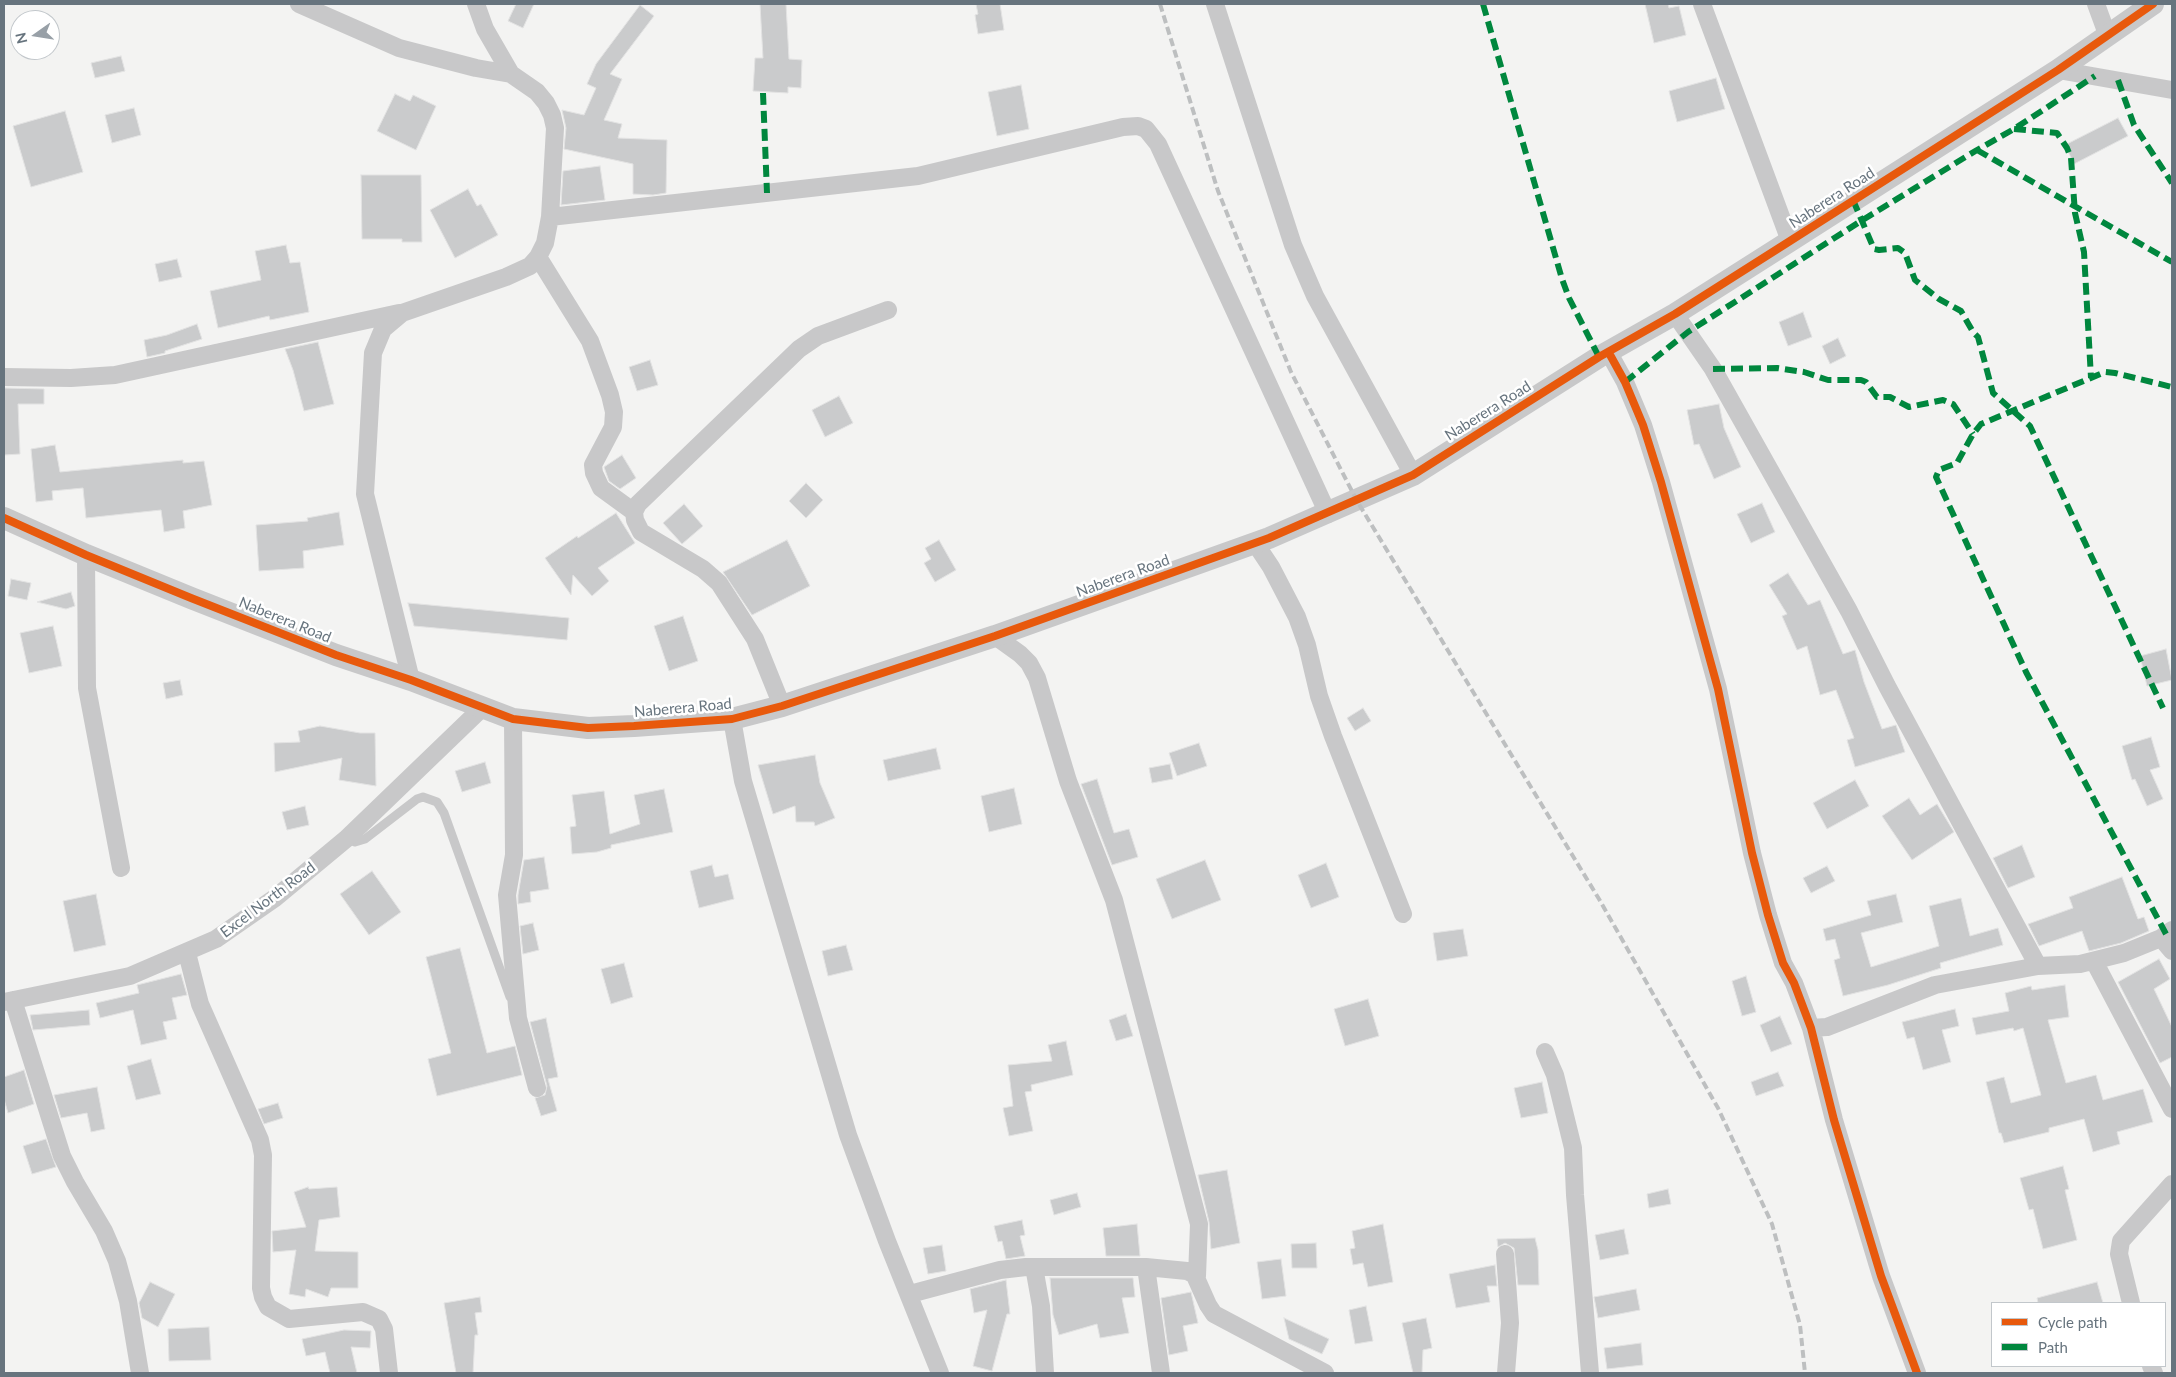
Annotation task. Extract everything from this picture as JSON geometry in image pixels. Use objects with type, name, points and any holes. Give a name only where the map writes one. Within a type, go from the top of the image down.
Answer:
[{"type":"street","points":[[299,4],[399,48],[476,68],[511,74]]},
{"type":"street","points":[[4,377],[71,378],[114,375],[402,313],[506,277],[530,266],[538,257],[545,243],[550,217],[554,135],[552,115],[546,103],[536,92],[511,74],[488,36],[476,4]]},
{"type":"street","points":[[1215,4],[1293,245],[1315,296],[1412,475]]},
{"type":"street","points":[[1702,4],[1790,242]]},
{"type":"street","points":[[2096,4],[2107,34]]},
{"type":"street","name":"Naberera Road","points":[[4,518],[86,555],[336,655],[411,680],[513,719],[588,728],[732,719],[782,706],[995,636],[1254,543],[1328,514],[1412,475],[1790,242],[2058,70],[2107,34],[2153,4]]},
{"type":"street","points":[[2058,70],[2172,90]]},
{"type":"street","points":[[550,217],[918,176],[1123,127],[1138,126],[1146,129],[1158,144],[1328,514]]},
{"type":"street","points":[[538,257],[590,341],[610,395],[614,412],[613,427],[593,465],[594,473],[601,488],[634,512]]},
{"type":"street","points":[[782,706],[755,639],[719,583],[703,569],[641,532],[635,520],[634,512],[638,504],[799,349],[818,336],[888,310]]},
{"type":"street","points":[[402,313],[383,329],[373,353],[364,483],[370,518],[411,680]]},
{"type":"street","points":[[1676,314],[1713,369],[1849,611],[1892,695],[2038,966]]},
{"type":"street","points":[[1608,353],[1625,382],[1643,425],[1661,482],[1718,689],[1750,843],[1768,915],[1783,963],[1794,983],[1811,1028],[1834,1120],[1881,1276],[1917,1373]]},
{"type":"street","points":[[1254,543],[1271,567],[1297,618],[1307,645],[1319,696],[1333,736],[1403,914]]},
{"type":"street","points":[[86,555],[87,688],[121,868]]},
{"type":"street","points":[[995,636],[1029,663],[1036,678],[1068,781],[1114,900],[1199,1224],[1196,1278],[1214,1314],[1318,1371]]},
{"type":"street","name":"Excel North Road","points":[[8,1001],[130,976],[216,939],[275,898],[346,839],[482,708]]},
{"type":"street","points":[[513,719],[514,855],[507,895],[518,1018],[537,1088]]},
{"type":"street","points":[[732,719],[743,781],[848,1135],[887,1241],[910,1294],[940,1373]]},
{"type":"street","points":[[1811,1028],[1826,1027],[1935,985],[2038,966],[2080,964],[2094,961],[2124,953],[2166,934],[2172,951]]},
{"type":"street","points":[[187,952],[200,1004],[260,1140],[262,1155],[261,1288],[268,1308],[289,1318],[363,1312],[379,1319],[384,1329],[389,1373]]},
{"type":"street","points":[[2094,961],[2172,1109]]},
{"type":"street","points":[[8,1001],[62,1156],[75,1182],[104,1230],[117,1261],[128,1301],[140,1373]]},
{"type":"street","points":[[1545,1052],[1557,1082],[1573,1148],[1575,1195],[1590,1373]]},
{"type":"street","points":[[2131,1302],[2119,1254],[2121,1241],[2172,1184]]},
{"type":"street","points":[[1506,1254],[1510,1323],[1506,1373]]},
{"type":"street","points":[[910,1294],[1000,1270],[1146,1267],[1187,1272],[1197,1276]]},
{"type":"street","points":[[1146,1267],[1161,1373]]},
{"type":"street","points":[[1034,1268],[1042,1306],[1046,1373]]},
{"type":"lane","points":[[346,839],[355,842],[365,839],[417,799],[423,797],[437,802],[444,814],[518,1018]]},
{"type":"building","points":[[516,4],[534,4],[523,28],[508,21]]},
{"type":"building","points":[[760,4],[786,4],[789,59],[802,60],[801,88],[788,87],[788,93],[753,91],[755,58],[763,58]]},
{"type":"building","points":[[976,4],[1000,4],[1004,30],[978,34],[975,15],[978,14]]},
{"type":"building","points":[[1645,4],[1668,4],[1669,8],[1679,6],[1686,35],[1654,43]]},
{"type":"building","points":[[640,5],[654,16],[610,74],[622,79],[604,120],[622,124],[618,138],[667,140],[666,193],[653,195],[633,194],[633,164],[564,149],[566,128],[562,110],[584,115],[596,88],[587,84],[596,64]]},
{"type":"building","points":[[121,56],[125,71],[95,78],[91,63]]},
{"type":"building","points":[[1716,78],[1725,109],[1677,122],[1669,91]]},
{"type":"building","points":[[1021,85],[1029,129],[997,136],[988,92]]},
{"type":"building","points":[[395,94],[410,101],[413,95],[436,106],[416,150],[377,131]]},
{"type":"building","points":[[134,108],[141,135],[112,143],[105,115]]},
{"type":"building","points":[[65,111],[83,172],[31,187],[13,126]]},
{"type":"building","points":[[2118,118],[2128,136],[2074,164],[2065,145]]},
{"type":"building","points":[[600,166],[605,200],[561,205],[563,171]]},
{"type":"building","points":[[361,175],[421,175],[422,242],[402,242],[402,239],[362,239]]},
{"type":"building","points":[[468,189],[477,206],[481,204],[498,235],[455,258],[430,210]]},
{"type":"building","points":[[286,245],[290,263],[300,262],[309,312],[270,320],[269,316],[218,328],[210,291],[261,280],[255,251]]},
{"type":"building","points":[[177,259],[182,277],[159,282],[155,264]]},
{"type":"building","points":[[1803,312],[1812,337],[1788,346],[1779,322]]},
{"type":"building","points":[[197,324],[202,339],[165,351],[165,353],[147,357],[144,340],[167,335]]},
{"type":"building","points":[[1838,338],[1846,356],[1830,364],[1822,346]]},
{"type":"building","points":[[318,342],[334,404],[304,411],[285,349]]},
{"type":"building","points":[[650,360],[658,385],[637,391],[629,367]]},
{"type":"building","points":[[4,388],[44,389],[44,404],[18,404],[20,454],[4,455]]},
{"type":"building","points":[[839,396],[853,423],[825,437],[812,410]]},
{"type":"building","points":[[1719,404],[1724,428],[1741,467],[1714,479],[1699,444],[1694,445],[1687,410]]},
{"type":"building","points":[[55,445],[60,472],[183,460],[183,463],[204,461],[212,505],[183,511],[185,528],[164,532],[161,510],[86,518],[83,488],[52,491],[53,500],[36,502],[31,449]]},
{"type":"building","points":[[622,455],[636,478],[620,489],[609,481],[604,467]]},
{"type":"building","points":[[806,483],[823,500],[806,518],[789,501]]},
{"type":"building","points":[[1762,503],[1775,532],[1751,543],[1737,514]]},
{"type":"building","points":[[684,504],[703,526],[682,544],[663,523]]},
{"type":"building","points":[[339,512],[344,545],[303,551],[304,568],[259,571],[256,525],[308,521],[307,518]]},
{"type":"building","points":[[616,513],[635,543],[598,568],[609,581],[592,596],[573,575],[571,595],[545,558]]},
{"type":"building","points":[[787,540],[810,586],[752,615],[723,572]]},
{"type":"building","points":[[939,540],[956,570],[935,582],[924,563],[931,559],[925,548]]},
{"type":"building","points":[[1788,573],[1808,605],[1820,600],[1843,654],[1855,650],[1864,682],[1882,729],[1896,725],[1905,752],[1855,767],[1847,740],[1854,738],[1836,690],[1820,695],[1807,646],[1797,650],[1782,616],[1787,614],[1769,585]]},
{"type":"building","points":[[11,579],[31,583],[27,600],[8,596]]},
{"type":"building","points":[[71,592],[75,606],[66,609],[37,602]]},
{"type":"building","points":[[408,603],[569,618],[567,640],[414,626]]},
{"type":"building","points":[[683,616],[698,661],[669,671],[654,626]]},
{"type":"building","points":[[53,626],[62,666],[29,673],[20,633]]},
{"type":"building","points":[[2166,649],[2172,680],[2147,686],[2140,656]]},
{"type":"building","points":[[180,680],[183,695],[166,699],[163,683]]},
{"type":"building","points":[[1363,708],[1371,721],[1355,731],[1347,718]]},
{"type":"building","points":[[320,726],[360,733],[375,733],[376,786],[339,780],[342,758],[275,772],[274,743],[300,742],[298,731]]},
{"type":"building","points":[[2151,737],[2160,767],[2150,770],[2163,799],[2147,806],[2135,779],[2132,780],[2122,746]]},
{"type":"building","points":[[1199,743],[1207,766],[1177,776],[1169,753]]},
{"type":"building","points":[[936,748],[941,769],[888,781],[883,760]]},
{"type":"building","points":[[815,755],[820,783],[835,818],[815,826],[814,822],[796,822],[795,806],[773,814],[758,765]]},
{"type":"building","points":[[485,762],[491,783],[462,792],[455,771]]},
{"type":"building","points":[[1170,764],[1173,779],[1152,783],[1149,768]]},
{"type":"building","points":[[1097,779],[1114,833],[1129,829],[1138,857],[1112,865],[1081,784]]},
{"type":"building","points":[[1855,780],[1869,806],[1827,829],[1813,803]]},
{"type":"building","points":[[1014,788],[1022,824],[989,832],[981,796]]},
{"type":"building","points":[[664,789],[673,832],[611,845],[611,848],[597,852],[572,854],[570,827],[576,826],[572,795],[604,791],[610,834],[640,824],[634,795]]},
{"type":"building","points":[[1909,798],[1920,815],[1937,804],[1954,832],[1912,860],[1882,816]]},
{"type":"building","points":[[305,806],[309,825],[287,830],[282,812]]},
{"type":"building","points":[[2022,845],[2035,877],[2008,888],[1993,858]]},
{"type":"building","points":[[544,857],[549,889],[530,892],[531,902],[518,904],[524,860]]},
{"type":"building","points":[[1205,860],[1221,900],[1172,919],[1156,879]]},
{"type":"building","points":[[1326,863],[1339,897],[1311,908],[1298,875]]},
{"type":"building","points":[[712,865],[715,877],[728,874],[734,899],[699,908],[690,871]]},
{"type":"building","points":[[1827,866],[1835,881],[1811,893],[1803,878]]},
{"type":"building","points":[[372,871],[401,912],[369,935],[340,894]]},
{"type":"building","points":[[2122,877],[2138,919],[2144,917],[2149,931],[2121,943],[2089,951],[2082,931],[2039,946],[2028,924],[2073,908],[2069,897]]},
{"type":"building","points":[[96,894],[106,945],[74,952],[63,901]]},
{"type":"building","points":[[1896,894],[1903,922],[1861,933],[1871,967],[1939,946],[1929,906],[1961,898],[1970,936],[1998,928],[2003,945],[1940,963],[1941,968],[1888,985],[1843,996],[1834,960],[1840,958],[1835,939],[1826,941],[1823,929],[1871,915],[1867,901]]},
{"type":"building","points":[[533,923],[539,950],[523,954],[520,926]]},
{"type":"building","points":[[1463,929],[1468,956],[1437,961],[1433,933]]},
{"type":"building","points":[[846,945],[853,970],[828,976],[822,951]]},
{"type":"building","points":[[460,948],[487,1053],[515,1046],[522,1075],[437,1096],[428,1059],[451,1053],[426,957]]},
{"type":"building","points":[[2159,959],[2170,979],[2154,989],[2172,1027],[2172,1057],[2160,1063],[2118,982]]},
{"type":"building","points":[[624,963],[633,997],[611,1004],[601,969]]},
{"type":"building","points":[[181,974],[187,995],[172,998],[177,1019],[163,1022],[167,1039],[141,1045],[133,1010],[100,1018],[96,1003],[139,993],[137,985]]},
{"type":"building","points":[[1746,976],[1756,1012],[1742,1016],[1732,981]]},
{"type":"building","points":[[2065,985],[2069,1017],[2048,1020],[2066,1083],[2096,1075],[2103,1100],[2143,1089],[2153,1122],[2117,1132],[2120,1144],[2093,1152],[2084,1119],[2049,1128],[2049,1132],[2004,1143],[2001,1133],[1999,1133],[1986,1082],[2004,1077],[2011,1103],[2041,1095],[2023,1028],[2014,1031],[2013,1028],[1976,1035],[1972,1018],[2009,1011],[2005,993],[2031,986],[2032,990]]},
{"type":"building","points":[[1368,999],[1379,1036],[1345,1046],[1334,1009]]},
{"type":"building","points":[[1955,1009],[1959,1026],[1942,1030],[1951,1062],[1923,1070],[1914,1037],[1907,1039],[1902,1022]]},
{"type":"building","points":[[89,1010],[90,1025],[33,1030],[30,1015]]},
{"type":"building","points":[[1126,1014],[1133,1036],[1116,1041],[1109,1020]]},
{"type":"building","points":[[1780,1016],[1792,1044],[1771,1052],[1760,1025]]},
{"type":"building","points":[[546,1018],[558,1077],[548,1079],[557,1111],[541,1116],[535,1098],[545,1095],[547,1086],[530,1022]]},
{"type":"building","points":[[1066,1041],[1073,1075],[1031,1085],[1032,1091],[1025,1092],[1033,1131],[1009,1136],[1003,1108],[1013,1106],[1008,1065],[1052,1061],[1048,1045]]},
{"type":"building","points":[[151,1059],[161,1094],[136,1100],[127,1066]]},
{"type":"building","points":[[24,1070],[34,1104],[8,1113],[4,1099],[4,1077]]},
{"type":"building","points":[[1778,1072],[1784,1086],[1756,1096],[1751,1082]]},
{"type":"building","points":[[1542,1082],[1548,1113],[1521,1118],[1514,1088]]},
{"type":"building","points":[[97,1087],[105,1129],[91,1132],[87,1113],[61,1118],[54,1095]]},
{"type":"building","points":[[278,1103],[283,1118],[264,1124],[258,1109]]},
{"type":"building","points":[[46,1139],[56,1167],[32,1174],[23,1146]]},
{"type":"building","points":[[2063,1166],[2069,1189],[2065,1190],[2077,1240],[2043,1249],[2033,1209],[2029,1210],[2020,1178]]},
{"type":"building","points":[[1227,1170],[1240,1243],[1211,1249],[1209,1222],[1198,1175]]},
{"type":"building","points":[[308,1187],[309,1189],[337,1187],[340,1217],[319,1220],[315,1251],[358,1252],[358,1288],[331,1288],[328,1297],[306,1289],[305,1297],[289,1294],[296,1250],[273,1252],[272,1231],[306,1227],[294,1192]]},
{"type":"building","points":[[1668,1189],[1671,1204],[1649,1208],[1647,1194]]},
{"type":"building","points":[[1077,1193],[1081,1207],[1054,1215],[1050,1200]]},
{"type":"building","points":[[1022,1220],[1025,1235],[1020,1236],[1025,1256],[1006,1259],[1002,1241],[998,1242],[994,1226]]},
{"type":"building","points":[[1137,1224],[1140,1256],[1106,1256],[1103,1228]]},
{"type":"building","points":[[1383,1224],[1393,1282],[1368,1287],[1363,1263],[1353,1265],[1350,1249],[1355,1248],[1352,1231]]},
{"type":"building","points":[[1624,1229],[1629,1254],[1600,1260],[1595,1235]]},
{"type":"building","points":[[1535,1238],[1538,1250],[1539,1285],[1518,1285],[1514,1248],[1505,1243],[1498,1247],[1497,1239]]},
{"type":"building","points":[[1316,1243],[1317,1268],[1292,1268],[1291,1244]]},
{"type":"building","points":[[942,1245],[946,1271],[928,1274],[923,1248]]},
{"type":"building","points":[[1281,1259],[1286,1296],[1262,1299],[1257,1262]]},
{"type":"building","points":[[1495,1265],[1497,1286],[1487,1286],[1490,1302],[1456,1308],[1449,1274]]},
{"type":"building","points":[[1050,1278],[1133,1278],[1135,1297],[1122,1298],[1129,1333],[1100,1338],[1097,1324],[1059,1335],[1053,1315]]},
{"type":"building","points":[[1006,1280],[1010,1314],[1007,1314],[992,1371],[973,1366],[987,1310],[974,1313],[970,1289]]},
{"type":"building","points":[[150,1282],[175,1294],[158,1327],[142,1318],[139,1303]]},
{"type":"building","points":[[2097,1282],[2103,1302],[2038,1302],[2037,1298]]},
{"type":"building","points":[[1636,1289],[1640,1310],[1598,1318],[1594,1297]]},
{"type":"building","points":[[1191,1292],[1198,1323],[1183,1326],[1188,1351],[1169,1355],[1161,1298]]},
{"type":"building","points":[[480,1297],[482,1312],[475,1313],[478,1335],[475,1335],[473,1373],[456,1373],[444,1303]]},
{"type":"building","points":[[1366,1306],[1373,1341],[1355,1344],[1349,1310]]},
{"type":"building","points":[[1284,1318],[1329,1339],[1322,1354],[1289,1339]]},
{"type":"building","points":[[1426,1318],[1432,1348],[1423,1350],[1422,1373],[1413,1373],[1402,1323]]},
{"type":"building","points":[[209,1327],[211,1360],[169,1361],[168,1329]]},
{"type":"building","points":[[344,1330],[371,1331],[370,1348],[351,1347],[357,1373],[330,1373],[325,1352],[306,1356],[302,1339]]},
{"type":"building","points":[[1641,1343],[1643,1365],[1607,1369],[1604,1348]]},
{"type":"railway","points":[[1160,4],[1218,191],[1291,372],[1357,501],[1599,899],[1718,1108],[1772,1224],[1800,1325],[1805,1373]]},
{"type":"marked path","points":[[1483,4],[1562,279],[1569,298],[1599,357]]},
{"type":"marked path","points":[[1625,382],[1688,332],[1861,221],[2014,129],[2095,76]]},
{"type":"marked path","points":[[2118,80],[2134,125],[2172,183]]},
{"type":"marked path","points":[[763,93],[767,193]]},
{"type":"marked path","points":[[2014,129],[2057,133],[2071,158],[2075,213],[2084,252],[2091,378]]},
{"type":"marked path","points":[[1977,150],[2172,262]]},
{"type":"marked path","points":[[1853,200],[1874,249],[1898,248],[1905,253],[1915,280],[1939,299],[1961,311],[1978,337],[1993,393],[2030,426],[2163,708]]},
{"type":"marked path","points":[[1713,369],[1777,368],[1804,372],[1828,380],[1861,380],[1866,382],[1877,397],[1890,397],[1909,407],[1943,400],[1953,404],[1973,434]]},
{"type":"marked path","points":[[2166,934],[2026,672],[1936,477],[1939,470],[1957,463],[1973,434],[1981,424],[2105,372],[2172,387]]},
{"type":"cycle path","points":[[4,518],[86,555],[191,598],[336,655],[411,680],[513,719],[588,728],[732,719],[782,706],[995,636],[1269,538],[1413,475],[1599,357],[1675,314],[1790,241],[2058,70],[2153,4]]},
{"type":"cycle path","points":[[1609,353],[1625,382],[1643,425],[1661,482],[1718,689],[1752,853],[1768,915],[1783,963],[1794,983],[1811,1028],[1834,1120],[1881,1276],[1917,1373]]}]
